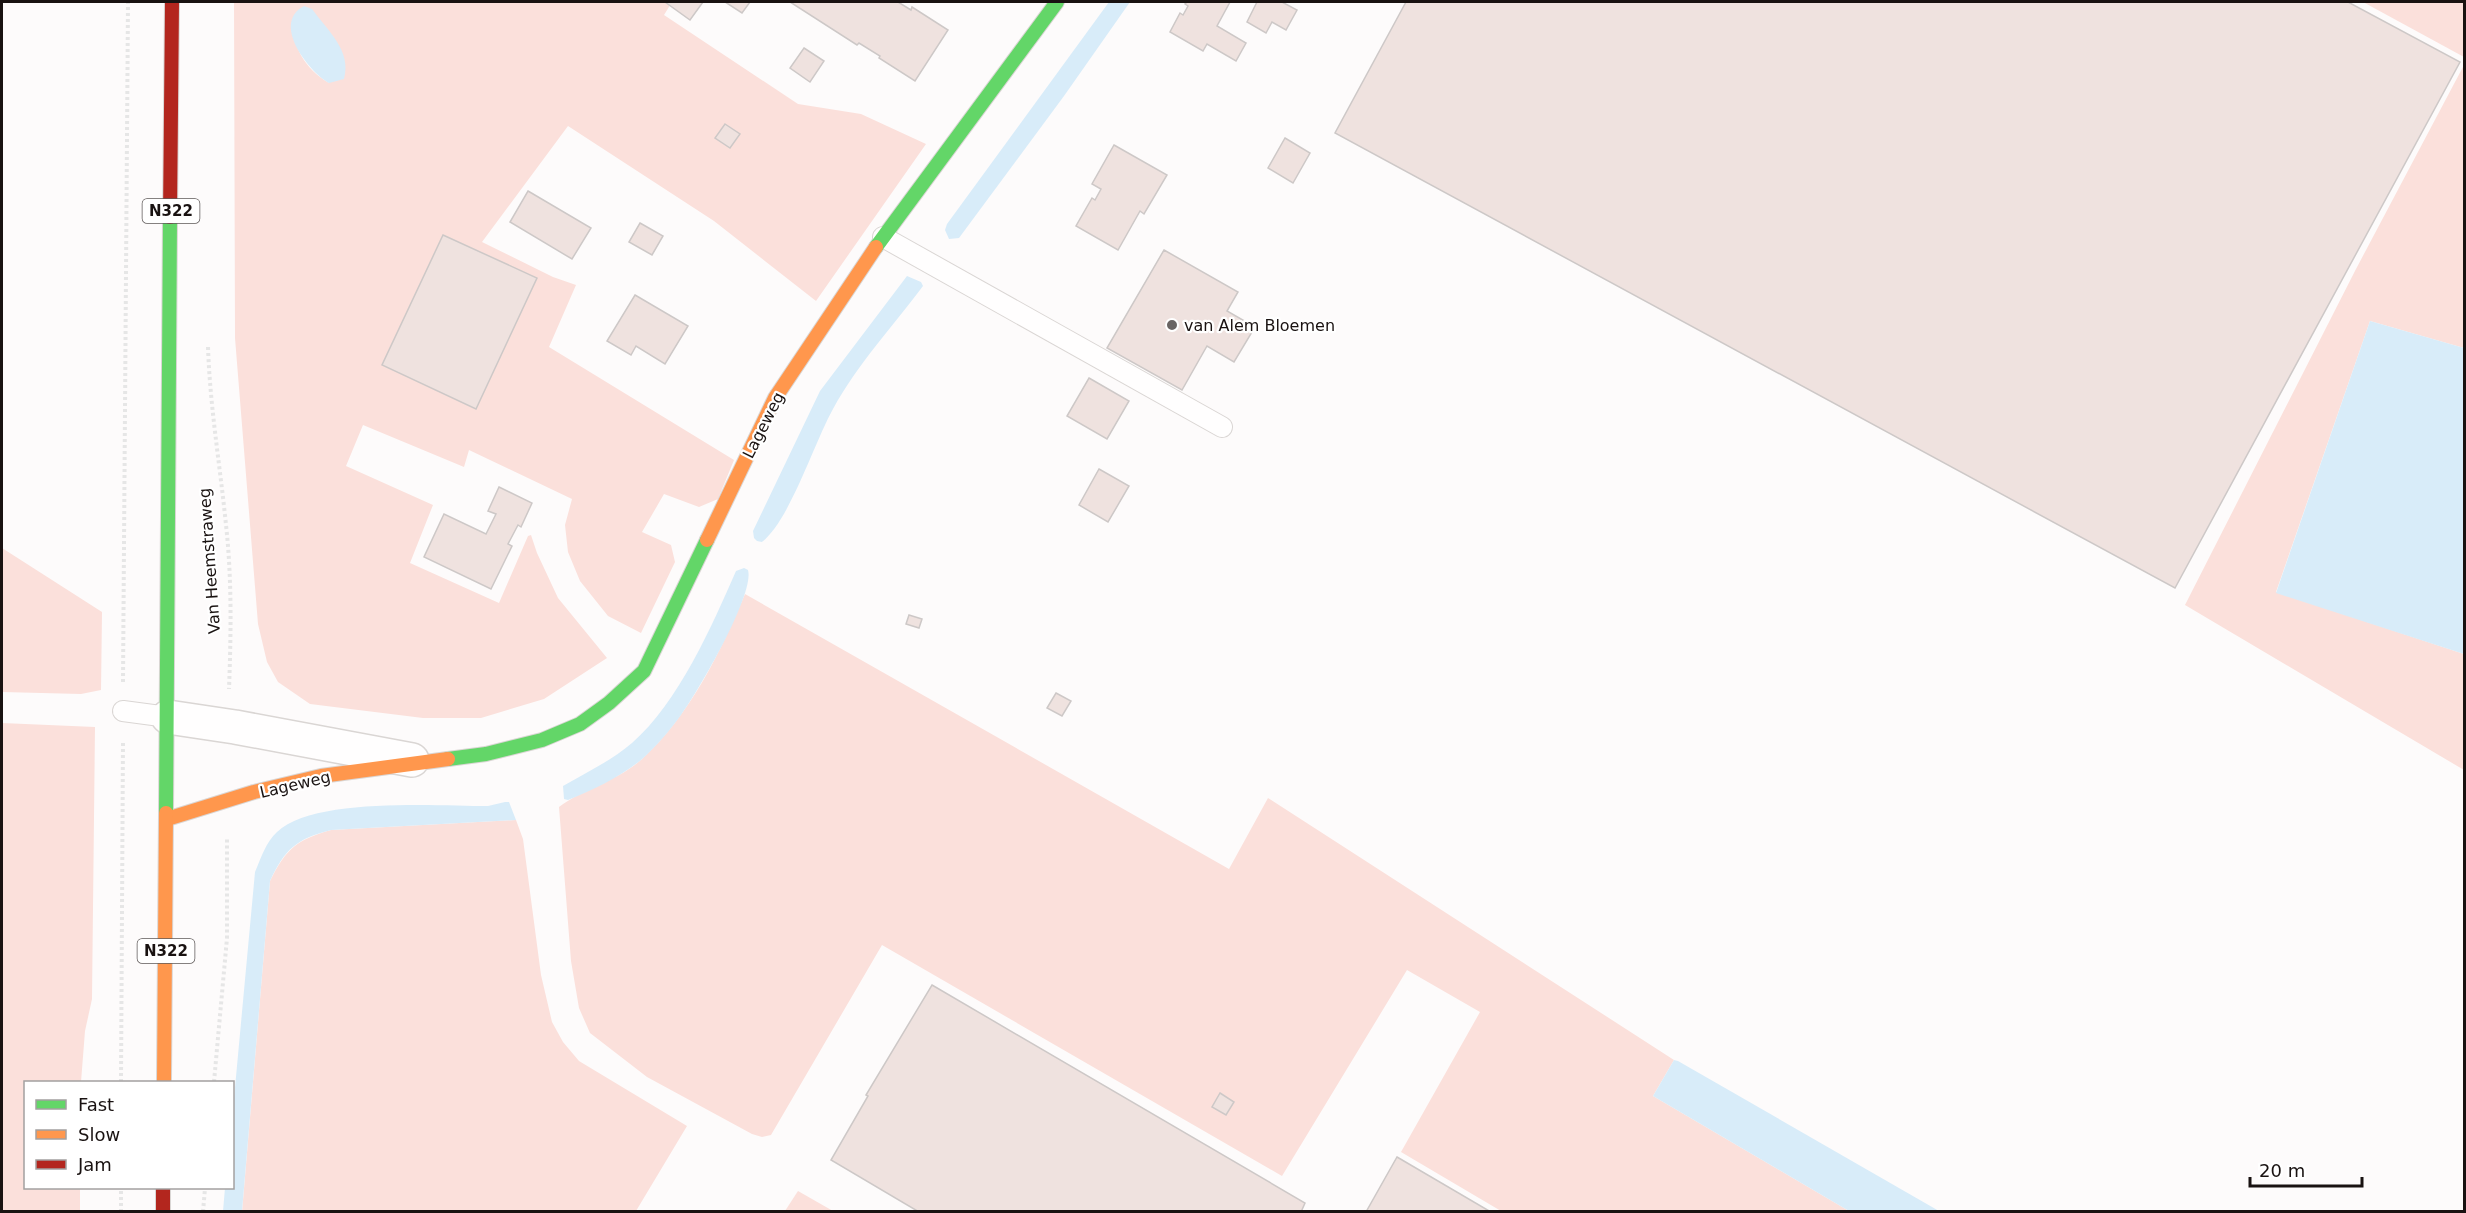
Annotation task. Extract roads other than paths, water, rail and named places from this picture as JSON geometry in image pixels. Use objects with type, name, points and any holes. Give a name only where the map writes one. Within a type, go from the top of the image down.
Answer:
[{"type":"street","name":"N322","points":[[164,1081],[172,2]]},
{"type":"street","name":"Lageweg","points":[[167,819],[227,800],[342,772],[513,750],[571,729],[619,697],[644,671],[775,398],[883,237],[1057,2]]},
{"type":"street","name":"Lageweg","points":[[168,717],[425,763]]},
{"type":"street","points":[[162,1212],[163,1189]]},
{"type":"lane","points":[[883,237],[1221,427]]},
{"type":"lane","points":[[123,711],[168,717]]},
{"type":"water","points":[[1109,2],[1130,2],[959,238],[949,239],[945,230],[947,224]]},
{"type":"water","points":[[304,6],[312,9],[342,50],[346,69],[344,79],[329,83],[303,58],[296,46],[291,24],[295,14]]},
{"type":"water","points":[[907,276],[921,282],[923,286],[864,361],[843,393],[833,409],[782,517],[762,542],[757,541],[753,531],[820,391]]},
{"type":"water","points":[[2370,321],[2464,348],[2464,654],[2276,593]]},
{"type":"water","points":[[744,568],[748,570],[748,582],[743,600],[724,643],[700,686],[672,727],[647,755],[624,772],[587,792],[568,800],[564,799],[563,786],[607,761],[632,743],[664,707],[679,686],[705,639],[736,571]]},
{"type":"water","points":[[509,802],[516,820],[331,830],[300,842],[281,861],[270,881],[242,1211],[223,1211],[225,1189],[234,1189],[234,1098],[255,872],[270,840],[277,832],[294,821],[318,813],[346,808],[409,805],[488,806]]},
{"type":"water","points":[[1674,1060],[1939,1211],[1849,1211],[1653,1096]]},
{"type":"place","name":"van Alem Bloemen","points":[[1172,325]]}]
